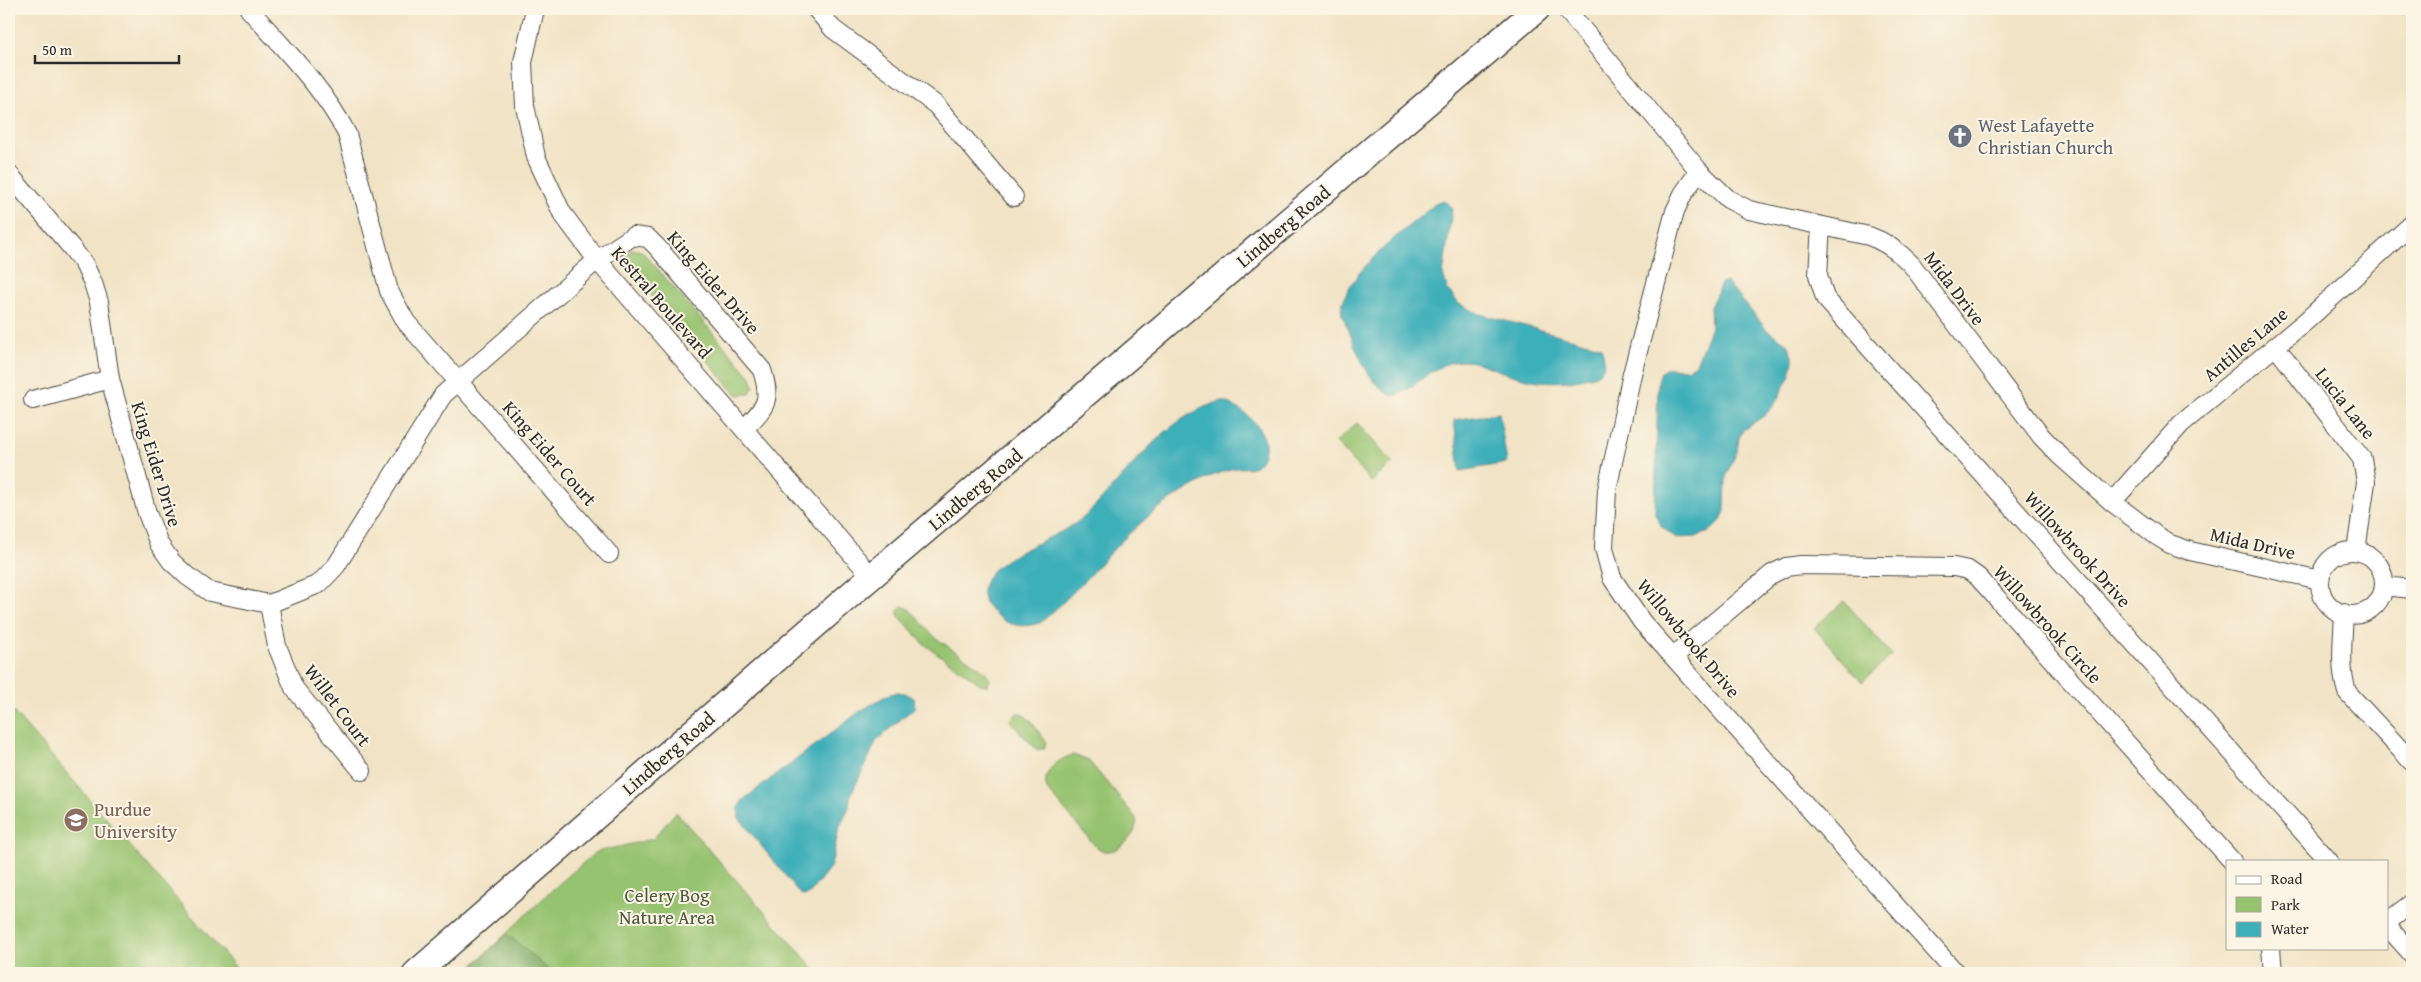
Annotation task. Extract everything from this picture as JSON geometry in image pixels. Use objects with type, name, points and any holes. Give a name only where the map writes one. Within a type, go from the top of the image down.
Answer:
[{"type":"main road","name":"Lindberg Road","points":[[416,973],[872,577],[1538,9]]},
{"type":"street","points":[[249,9],[336,111],[347,134],[389,291],[406,322],[459,380]]},
{"type":"street","name":"Kestral Boulevard","points":[[536,9],[523,62],[525,106],[536,157],[562,213],[597,260],[872,577]]},
{"type":"street","points":[[816,9],[833,29],[936,105],[1014,197]]},
{"type":"street","name":"Mida Drive","points":[[1566,9],[1699,171],[1728,199],[1748,210],[1869,236],[1882,241],[1897,251],[1911,264],[2041,436],[2060,456],[2112,502],[2170,544],[2190,551],[2320,580]]},
{"type":"street","name":"Willowbrook Drive","points":[[1699,171],[1683,194],[1675,211],[1632,374],[1607,490],[1604,548],[1612,578],[1642,622],[1956,973]]},
{"type":"street","name":"King Eider Drive","points":[[9,174],[84,264],[99,302],[110,380],[147,513],[159,544],[171,561],[187,576],[210,592],[269,604],[319,584],[336,566],[443,395],[597,260],[634,236],[648,238],[658,248],[762,370],[768,389],[765,407],[744,429]]},
{"type":"street","name":"Willowbrook Drive","points":[[1821,226],[1818,275],[1825,298],[2328,860]]},
{"type":"street","name":"Antilles Lane","points":[[2112,502],[2176,430],[2276,347],[2410,231]]},
{"type":"street","name":"Lucia Lane","points":[[2276,347],[2362,458],[2366,482],[2356,551]]},
{"type":"street","points":[[33,400],[110,380]]},
{"type":"street","name":"King Eider Court","points":[[459,380],[609,554]]},
{"type":"street","points":[[2346,551],[2356,551],[2373,559],[2380,567],[2384,586],[2381,596],[2374,605],[2365,611],[2355,614],[2344,613],[2329,604],[2321,589],[2320,580],[2328,562],[2346,551]]},
{"type":"street","name":"Willowbrook Circle","points":[[1674,656],[1772,574],[1786,567],[1801,565],[1954,567],[1968,570],[1978,577],[2231,860]]},
{"type":"street","points":[[2384,586],[2412,588]]},
{"type":"street","name":"Willet Court","points":[[269,604],[277,646],[294,688],[362,770]]},
{"type":"street","points":[[2344,613],[2342,660],[2347,692],[2412,762]]},
{"type":"street","points":[[2388,921],[2412,903]]},
{"type":"street","points":[[2388,927],[2412,954]]},
{"type":"street","points":[[2271,950],[2273,973]]},
{"type":"green space","points":[[632,249],[642,251],[751,377],[754,386],[749,394],[739,395],[734,392],[627,267],[626,256]]},
{"type":"green space","points":[[1357,423],[1393,463],[1371,482],[1336,442]]},
{"type":"green space","points":[[1844,601],[1892,655],[1862,682],[1814,628]]},
{"type":"green space","points":[[902,606],[908,608],[937,639],[985,671],[990,680],[988,685],[982,685],[924,644],[898,615],[898,611]]},
{"type":"green space","name":"Purdue University","points":[[9,707],[241,973],[9,973]]},
{"type":"green space","points":[[1017,713],[1029,719],[1035,727],[1046,742],[1044,749],[1036,749],[1013,725],[1011,720]]},
{"type":"green space","points":[[1073,755],[1088,760],[1136,818],[1135,829],[1132,835],[1119,848],[1106,851],[1096,847],[1047,789],[1046,777],[1052,767]]},
{"type":"green space","name":"Celery Bog Nature Area","points":[[676,812],[818,973],[465,973],[552,890],[596,852],[653,839]]},
{"type":"green space","points":[[507,934],[553,973],[465,973]]},
{"type":"water","points":[[1442,201],[1449,204],[1452,209],[1443,275],[1448,290],[1459,304],[1480,314],[1600,346],[1604,361],[1603,368],[1599,373],[1571,381],[1546,382],[1520,377],[1464,361],[1452,362],[1433,370],[1401,393],[1392,396],[1382,390],[1361,360],[1342,315],[1343,301],[1351,285],[1377,254],[1435,204]]},
{"type":"water","points":[[1722,282],[1727,282],[1767,330],[1789,345],[1793,361],[1790,375],[1775,404],[1765,415],[1743,430],[1739,438],[1737,451],[1726,477],[1725,511],[1721,521],[1709,532],[1696,537],[1676,538],[1662,527],[1655,514],[1658,381],[1661,372],[1667,368],[1688,369],[1696,364],[1711,327],[1710,307]]},
{"type":"water","points":[[1222,401],[1249,417],[1262,434],[1265,443],[1264,452],[1258,465],[1235,468],[1214,475],[1180,494],[1160,508],[1124,539],[1075,591],[1040,623],[1025,626],[1012,624],[1003,620],[989,608],[983,598],[983,592],[986,580],[993,570],[1016,554],[1073,525],[1084,517],[1163,434],[1181,420],[1200,409]]},
{"type":"water","points":[[1499,413],[1507,463],[1460,471],[1454,420]]},
{"type":"water","points":[[898,692],[905,693],[914,698],[915,707],[877,740],[850,797],[849,807],[839,828],[831,866],[809,894],[804,896],[800,894],[739,818],[738,807],[744,799],[859,712],[887,695]]},
{"type":"place","name":"West Lafayette Christian Church","points":[[1960,136]]},
{"type":"place","name":"Purdue University","points":[[76,820]]}]
